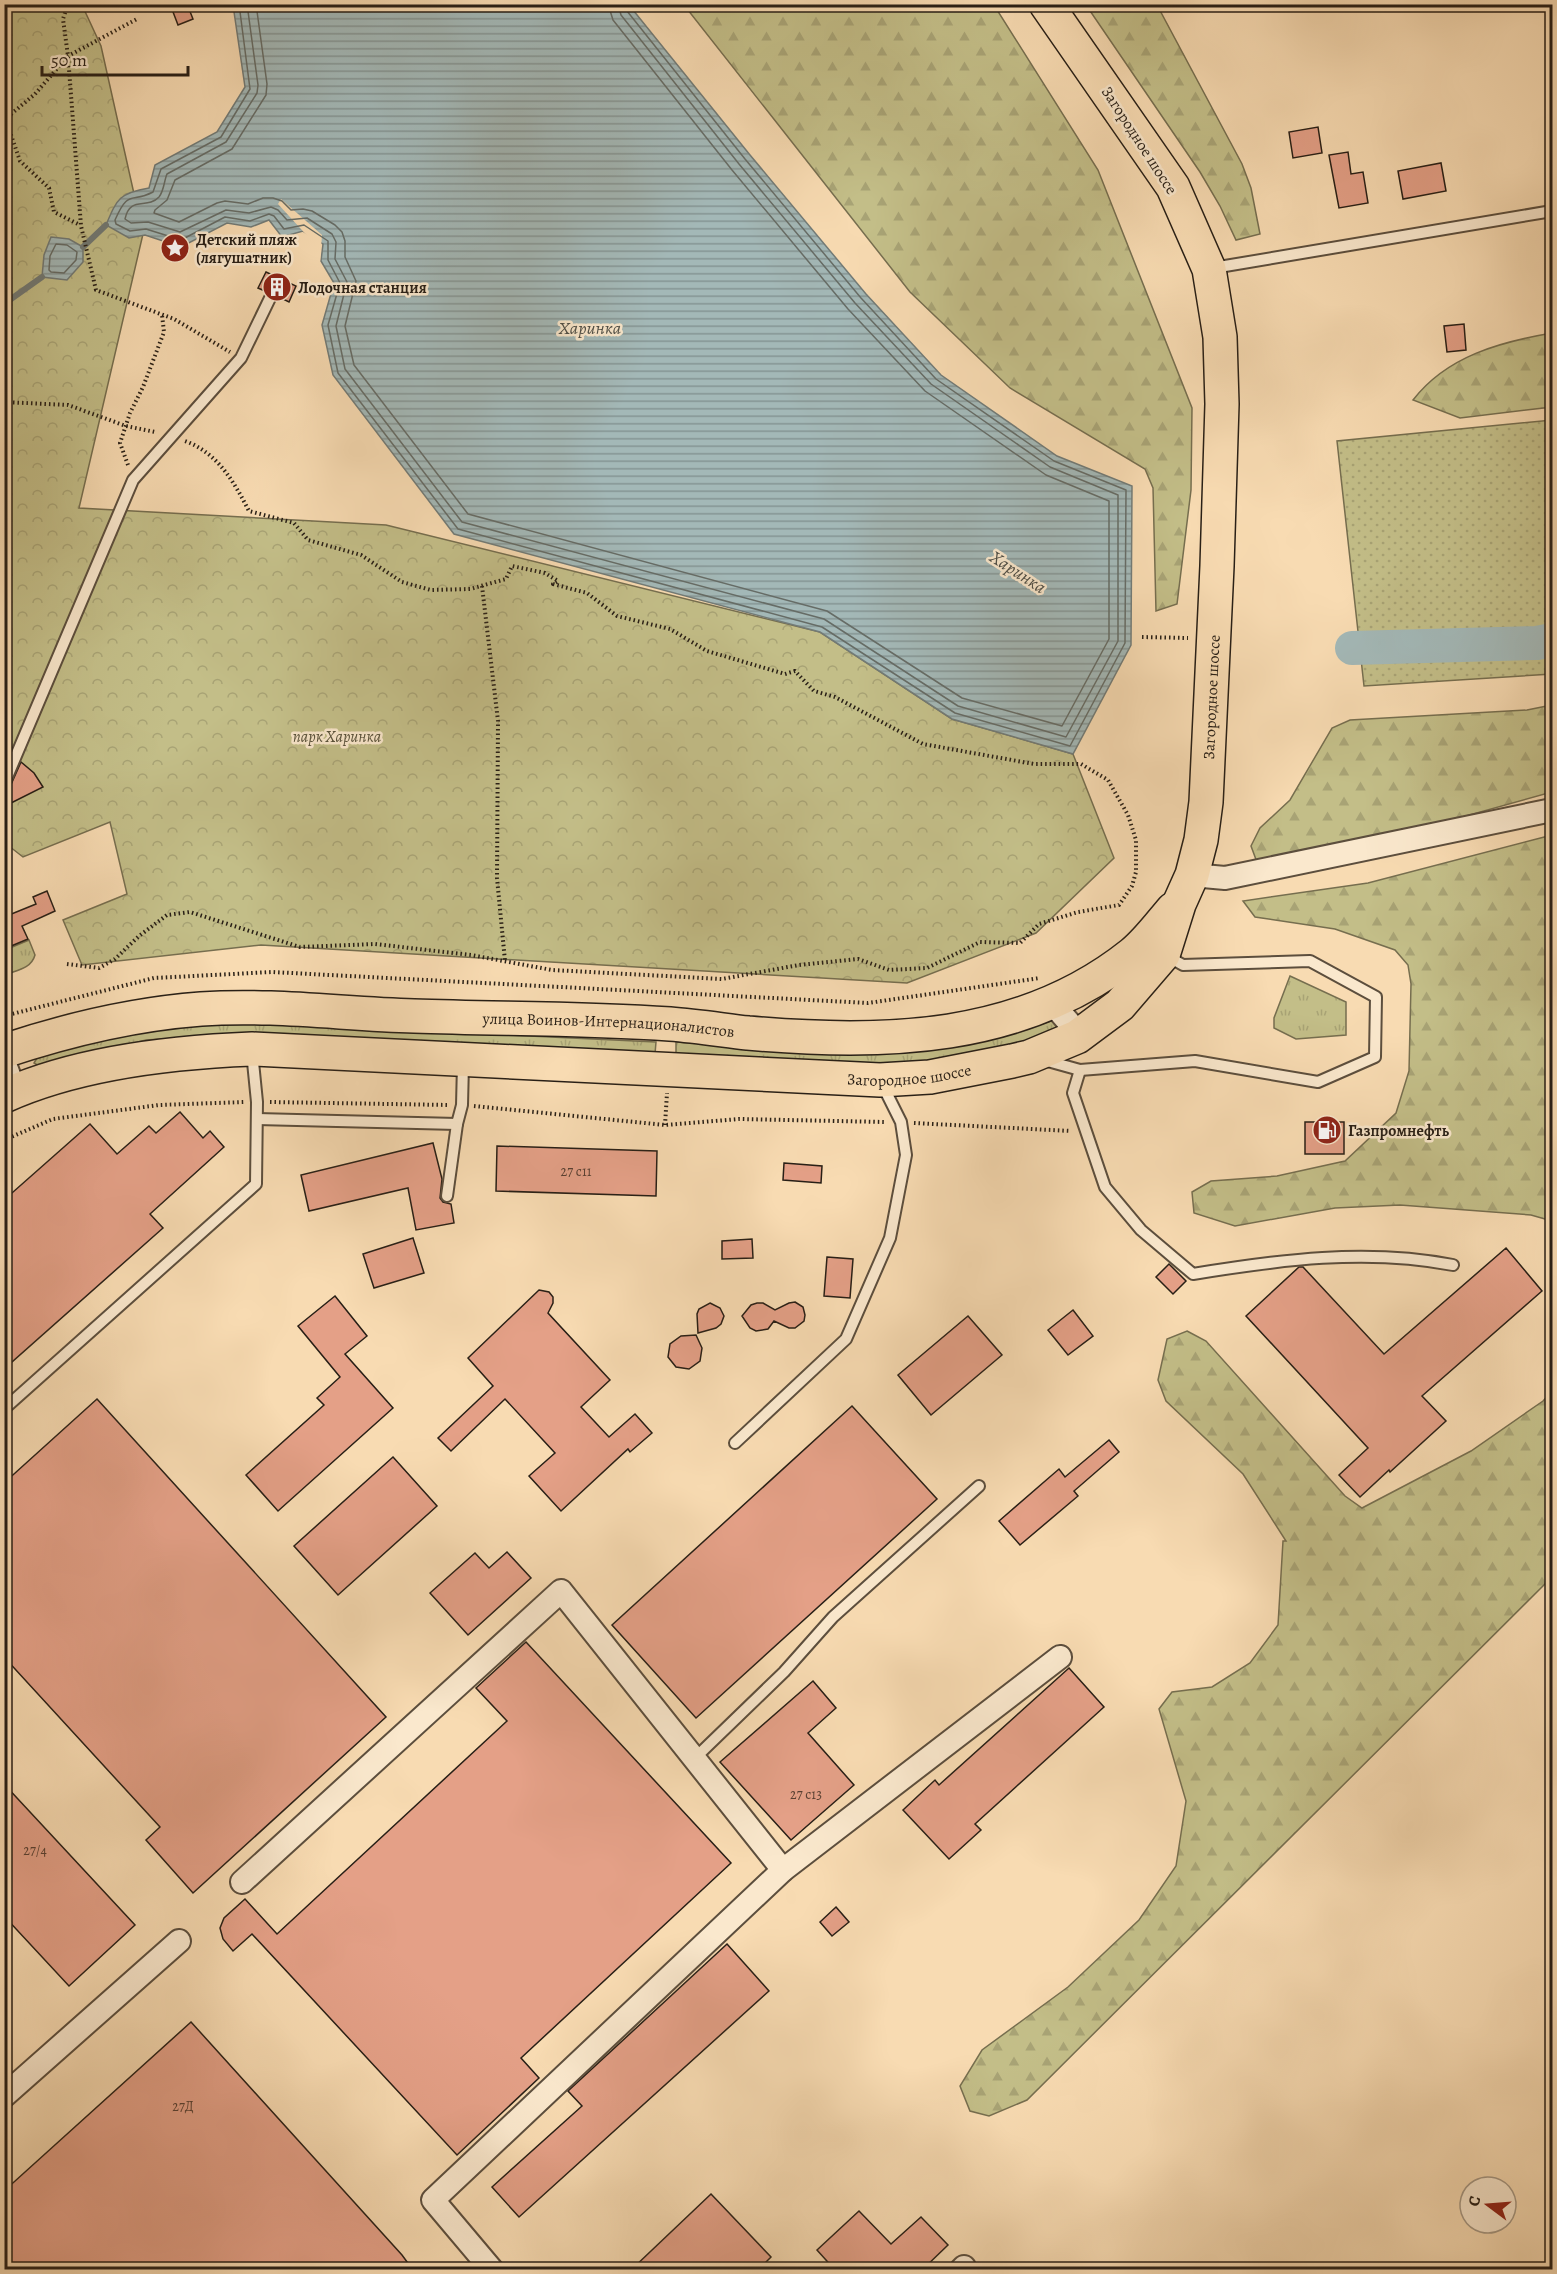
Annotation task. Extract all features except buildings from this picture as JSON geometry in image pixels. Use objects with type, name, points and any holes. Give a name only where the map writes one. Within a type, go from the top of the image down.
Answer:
[{"type":"main road","name":"Загородное шоссе","points":[[463,1059],[880,1080],[930,1077],[1029,1056],[1077,1037],[1120,1005],[1153,949],[1185,889],[1201,840],[1206,802],[1218,555],[1220,337],[1209,269],[1173,187],[1046,4]]},
{"type":"main road","name":"улица Воинов-Интернационалистов","points":[[5,1048],[102,1024],[201,1009],[271,1008],[408,1016],[669,1024],[750,1033],[829,1037],[939,1034],[1012,1017],[1050,990],[1101,976],[1135,952],[1153,949]]},
{"type":"main road","points":[[12,1092],[87,1070],[152,1057],[200,1051],[252,1049],[463,1059]]},
{"type":"street","points":[[1185,889],[1225,878],[1552,810]]},
{"type":"street","points":[[1050,990],[1077,1037]]},
{"type":"street","points":[[242,1882],[561,1591],[783,1870]]},
{"type":"street","points":[[492,2270],[433,2200],[783,1870],[1060,1657]]},
{"type":"street","points":[[4,2096],[179,1941]]},
{"type":"lane","points":[[1209,269],[1552,211]]},
{"type":"lane","points":[[4,784],[133,480],[241,358],[272,294]]},
{"type":"lane","points":[[1029,1056],[1080,1070],[1195,1061],[1318,1082],[1375,1058],[1376,997],[1310,961],[1183,965],[1153,949]]},
{"type":"lane","points":[[5,1048],[12,1092]]},
{"type":"lane","points":[[4,1409],[256,1184],[257,1119],[252,1049]]},
{"type":"lane","points":[[447,1196],[462,1105],[463,1059]]},
{"type":"lane","points":[[1080,1070],[1073,1093],[1105,1187],[1141,1230],[1193,1274],[1277,1261],[1335,1257],[1430,1261],[1453,1265]]},
{"type":"lane","points":[[735,1443],[846,1339],[890,1238],[906,1155],[901,1122],[880,1080]]},
{"type":"lane","points":[[257,1119],[458,1124]]},
{"type":"lane","points":[[694,1759],[784,1672],[833,1617],[979,1486]]},
{"type":"path","points":[[68,4],[63,19],[81,226],[96,290],[174,320],[241,358]]},
{"type":"path","points":[[4,120],[35,94],[68,56],[137,19]]},
{"type":"path","points":[[4,130],[10,132],[20,161],[49,188],[54,212],[81,226]]},
{"type":"path","points":[[130,486],[128,465],[120,443],[164,332],[162,315]]},
{"type":"path","points":[[4,402],[68,405],[126,426],[171,436],[193,444],[215,459],[233,480],[249,511],[294,523],[308,540],[361,555],[402,582],[431,590],[470,589],[506,579],[512,566],[545,573],[558,581],[553,584],[587,593],[617,616],[670,629],[707,651],[785,674],[795,671],[814,691],[835,697],[923,744],[1035,764],[1081,764],[1108,780],[1128,815],[1136,840],[1136,872],[1132,886],[1119,905],[1078,912],[1040,924],[1020,943],[980,942],[927,968],[889,970],[858,959],[799,965],[722,979],[552,970],[471,955],[375,944],[300,947],[190,912],[166,915],[115,959],[99,968],[67,964]]},
{"type":"path","points":[[482,586],[498,721],[497,878],[506,961]]},
{"type":"path","points":[[1142,637],[1192,638]]},
{"type":"path","points":[[4,1016],[154,978],[260,972],[868,1003],[1050,990]]},
{"type":"path","points":[[901,1122],[1086,1132]]},
{"type":"green space","name":"парк Харинка","points":[[4,5],[82,5],[101,46],[143,234],[79,508],[386,525],[820,632],[952,719],[1073,754],[1114,858],[1036,933],[907,983],[261,945],[82,965],[63,920],[127,894],[110,822],[23,857],[5,843]]},
{"type":"green space","points":[[684,5],[994,5],[1098,170],[1192,408],[1191,490],[1177,604],[1156,611],[1153,488],[1145,469],[1010,388],[910,292]]},
{"type":"green space","points":[[1086,5],[1157,5],[1242,164],[1251,188],[1260,234],[1236,240],[1200,172]]},
{"type":"green space","points":[[1552,333],[1552,407],[1460,418],[1413,400],[1442,372],[1476,353],[1513,341]]},
{"type":"green space","points":[[1552,420],[1552,674],[1364,686],[1337,441]]},
{"type":"green space","points":[[1552,705],[1552,792],[1261,873],[1251,846],[1260,828],[1290,800],[1332,728],[1350,720],[1527,710]]},
{"type":"green space","points":[[1552,835],[1552,1221],[1531,1215],[1400,1205],[1335,1208],[1235,1226],[1194,1213],[1192,1192],[1211,1181],[1277,1176],[1345,1161],[1396,1113],[1409,1071],[1411,984],[1408,965],[1395,950],[1335,929],[1255,917],[1243,901],[1368,883]]},
{"type":"green space","points":[[29,940],[35,955],[33,960],[23,968],[5,975],[5,950]]},
{"type":"green space","points":[[1290,976],[1346,1002],[1346,1035],[1296,1039],[1274,1028],[1274,1018]]},
{"type":"green space","points":[[1056,1021],[1058,1029],[1009,1047],[958,1059],[894,1064],[676,1056],[676,1042],[855,1053],[979,1041]]},
{"type":"green space","points":[[230,1022],[656,1042],[655,1054],[240,1034],[146,1040],[44,1065],[39,1066],[34,1063],[37,1058],[108,1036],[161,1028]]},
{"type":"green space","points":[[1187,1331],[1206,1341],[1345,1496],[1362,1508],[1471,1451],[1543,1401],[1552,1391],[1552,1577],[1027,2100],[989,2116],[970,2111],[960,2086],[982,2050],[1068,1987],[1139,1920],[1176,1866],[1186,1801],[1159,1709],[1172,1692],[1212,1687],[1250,1663],[1278,1625],[1283,1541],[1286,1541],[1243,1474],[1166,1401],[1158,1380],[1167,1339]]},
{"type":"water","name":"Харинка","points":[[233,5],[629,5],[866,294],[941,375],[1057,456],[1132,486],[1131,645],[1073,754],[952,719],[820,632],[454,534],[333,375],[322,325],[334,283],[321,261],[323,244],[303,231],[282,237],[269,220],[251,227],[227,223],[181,247],[145,235],[129,238],[106,225],[120,199],[131,192],[149,188],[155,165],[217,132],[245,87]]},
{"type":"water","points":[[51,237],[69,239],[83,247],[83,262],[67,280],[42,277],[44,255]]},
{"type":"pier","points":[[281,199],[322,235],[320,262],[320,245],[311,240],[278,204]]},
{"type":"waterway","points":[[83,247],[106,225]]},
{"type":"waterway","points":[[4,304],[42,277]]},
{"type":"waterway","name":"Харинка","points":[[1352,648],[1537,643],[1552,640]]},
{"type":"place","name":"Детский пляж (лягушатник)","points":[[175,248]]},
{"type":"place","name":"Лодочная станция","points":[[277,287]]},
{"type":"place","name":"Газпромнефть","points":[[1327,1130]]}]
